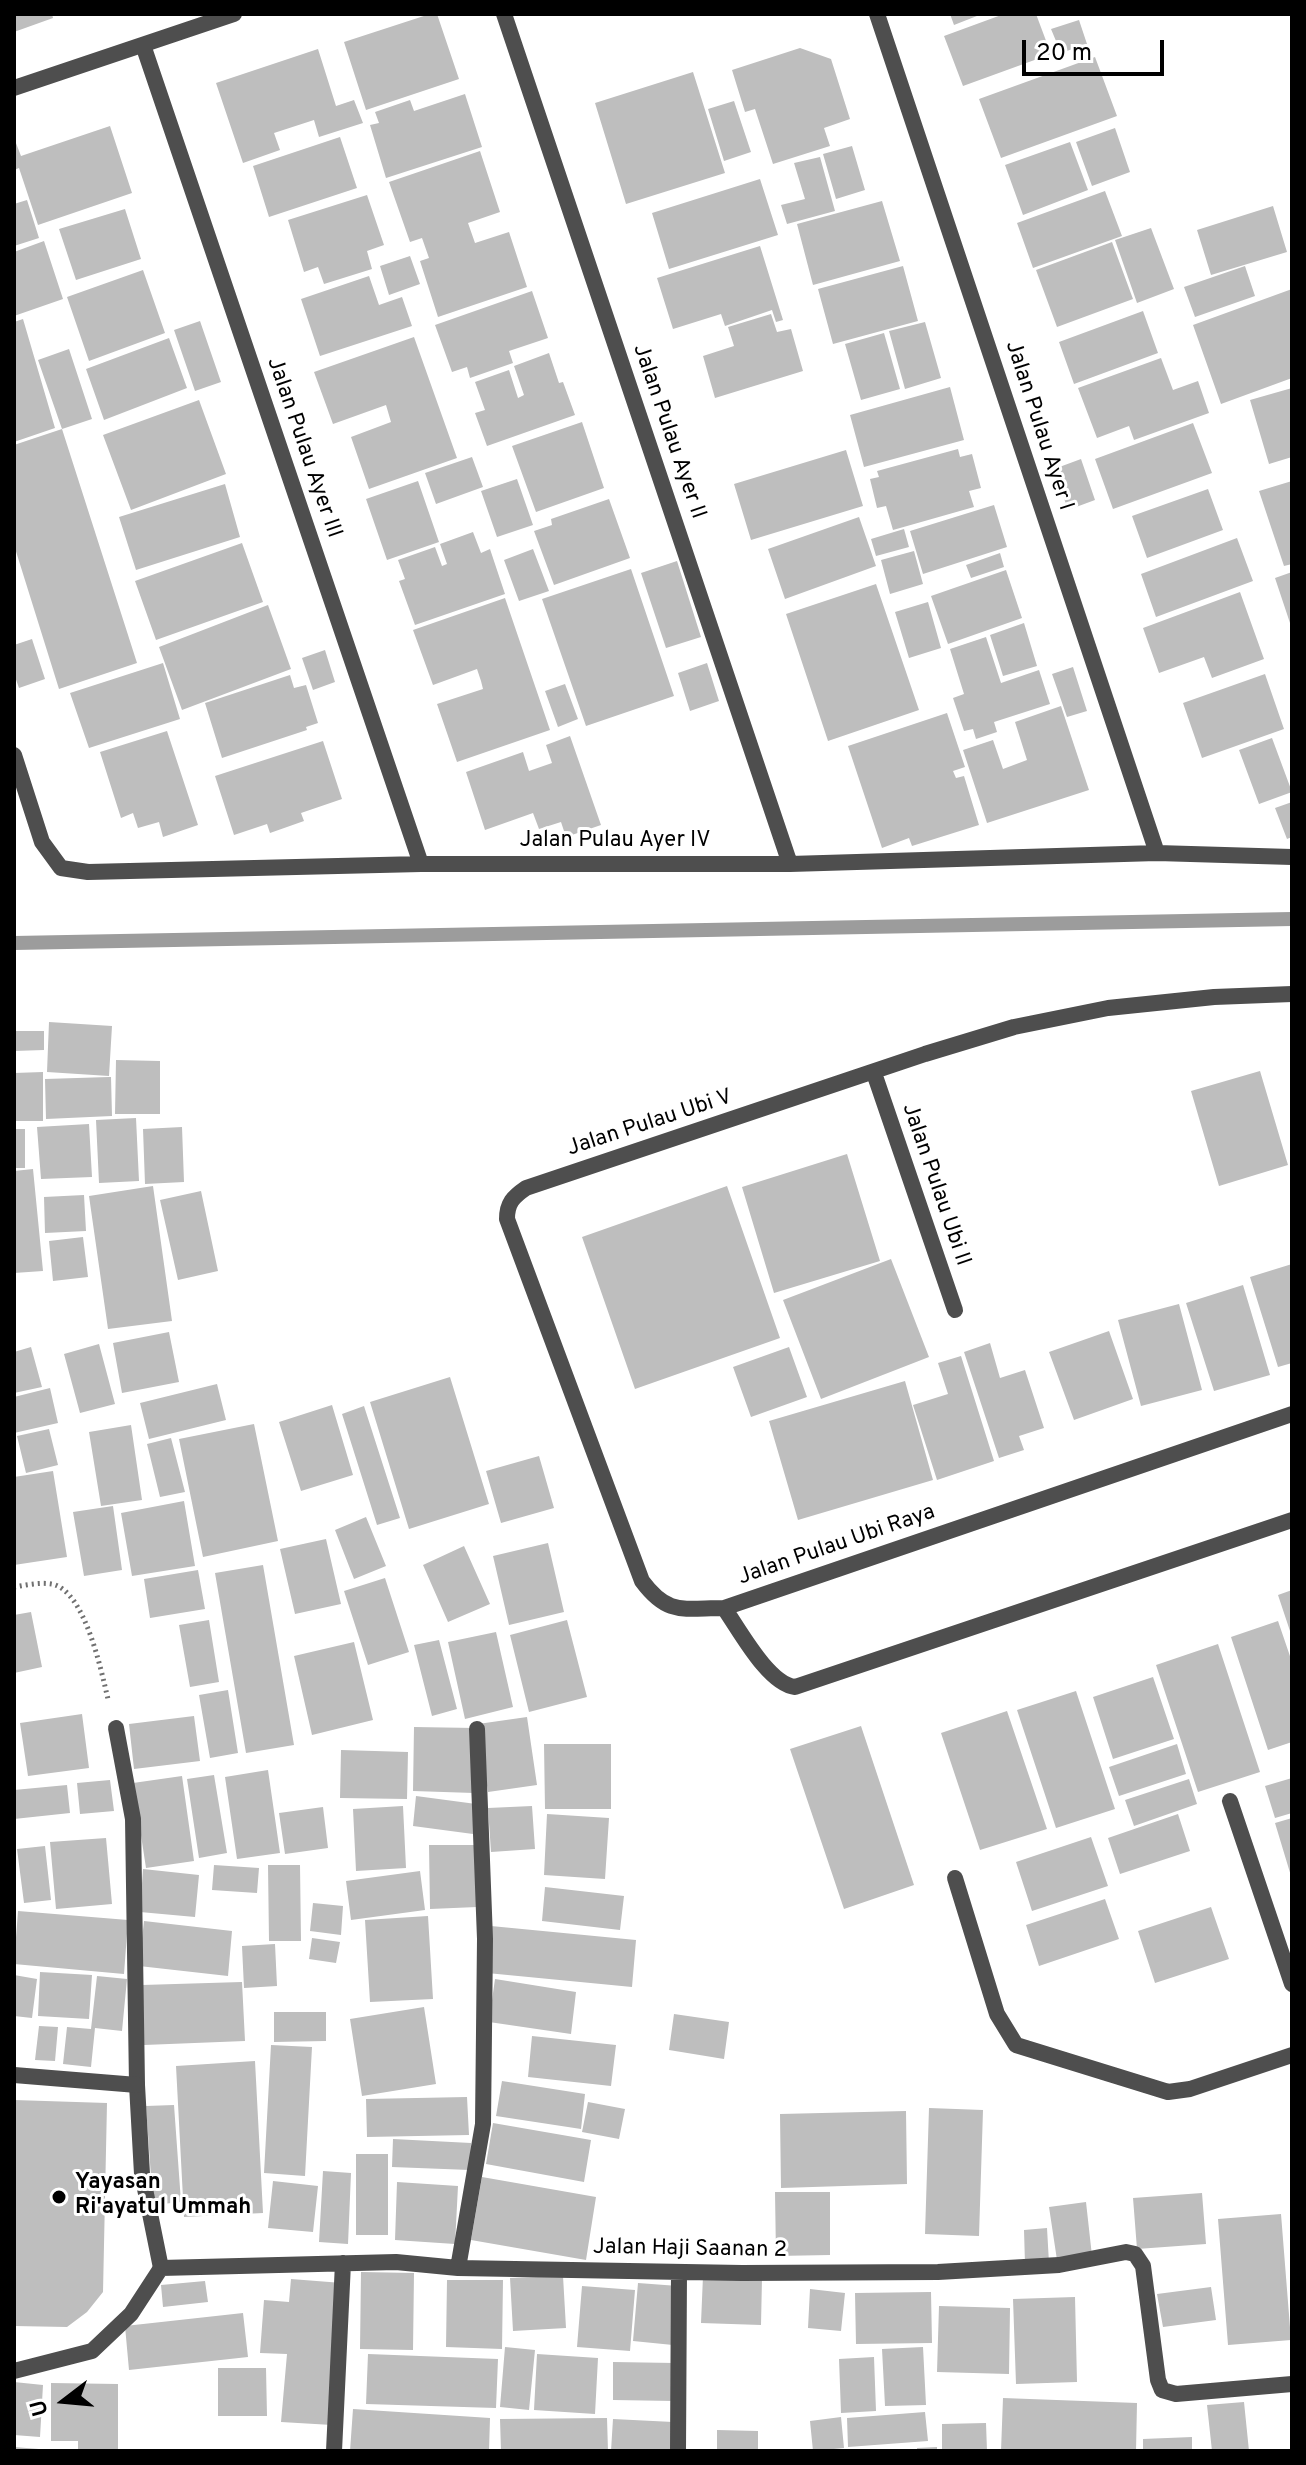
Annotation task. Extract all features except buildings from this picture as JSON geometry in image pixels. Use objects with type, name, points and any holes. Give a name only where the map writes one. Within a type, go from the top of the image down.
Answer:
[{"type":"street","points":[[14,88],[234,14]]},
{"type":"street","name":"Jalan Pulau Ayer II","points":[[504,14],[790,864]]},
{"type":"street","name":"Jalan Pulau Ayer I","points":[[877,14],[1157,853]]},
{"type":"street","name":"Jalan Pulau Ayer III","points":[[143,45],[421,864]]},
{"type":"street","name":"Jalan Pulau Ayer IV","points":[[14,755],[42,842],[61,868],[88,872],[421,864],[790,864],[1157,853],[1292,857]]},
{"type":"street","name":"Jalan Pulau Ubi V","points":[[724,1608],[673,1609],[656,1599],[642,1581],[507,1219],[507,1208],[513,1198],[526,1188],[1014,1027],[1108,1008],[1214,997],[1292,994]]},
{"type":"street","name":"Jalan Pulau Ubi II","points":[[874,1073],[955,1310]]},
{"type":"street","name":"Jalan Pulau Ubi Raya","points":[[1292,1414],[724,1608],[772,1675],[786,1686],[795,1687],[1292,1520]]},
{"type":"street","points":[[14,2371],[92,2351],[131,2314],[161,2268],[142,2174],[137,2085],[133,1819],[116,1728]]},
{"type":"street","points":[[458,2268],[483,2124],[485,1939],[477,1729]]},
{"type":"street","points":[[1230,1801],[1292,1984]]},
{"type":"street","points":[[955,1878],[997,2014],[1016,2045],[1168,2092],[1190,2089],[1292,2055]]},
{"type":"street","points":[[14,2075],[137,2085]]},
{"type":"street","name":"Jalan Haji Saanan 2","points":[[161,2268],[396,2262],[458,2268],[938,2272],[1059,2265],[1126,2252],[1135,2254],[1143,2266],[1158,2380],[1162,2390],[1176,2394],[1292,2384]]},
{"type":"street","points":[[334,2451],[343,2263]]},
{"type":"street","points":[[678,2451],[679,2272]]},
{"type":"path","points":[[14,1587],[49,1583],[61,1587],[71,1596],[94,1642],[116,1728]]},
{"type":"waterway","points":[[14,943],[1292,919]]},
{"type":"place","name":"Yayasan Ri'ayatul Ummah","points":[[59,2197]]}]
